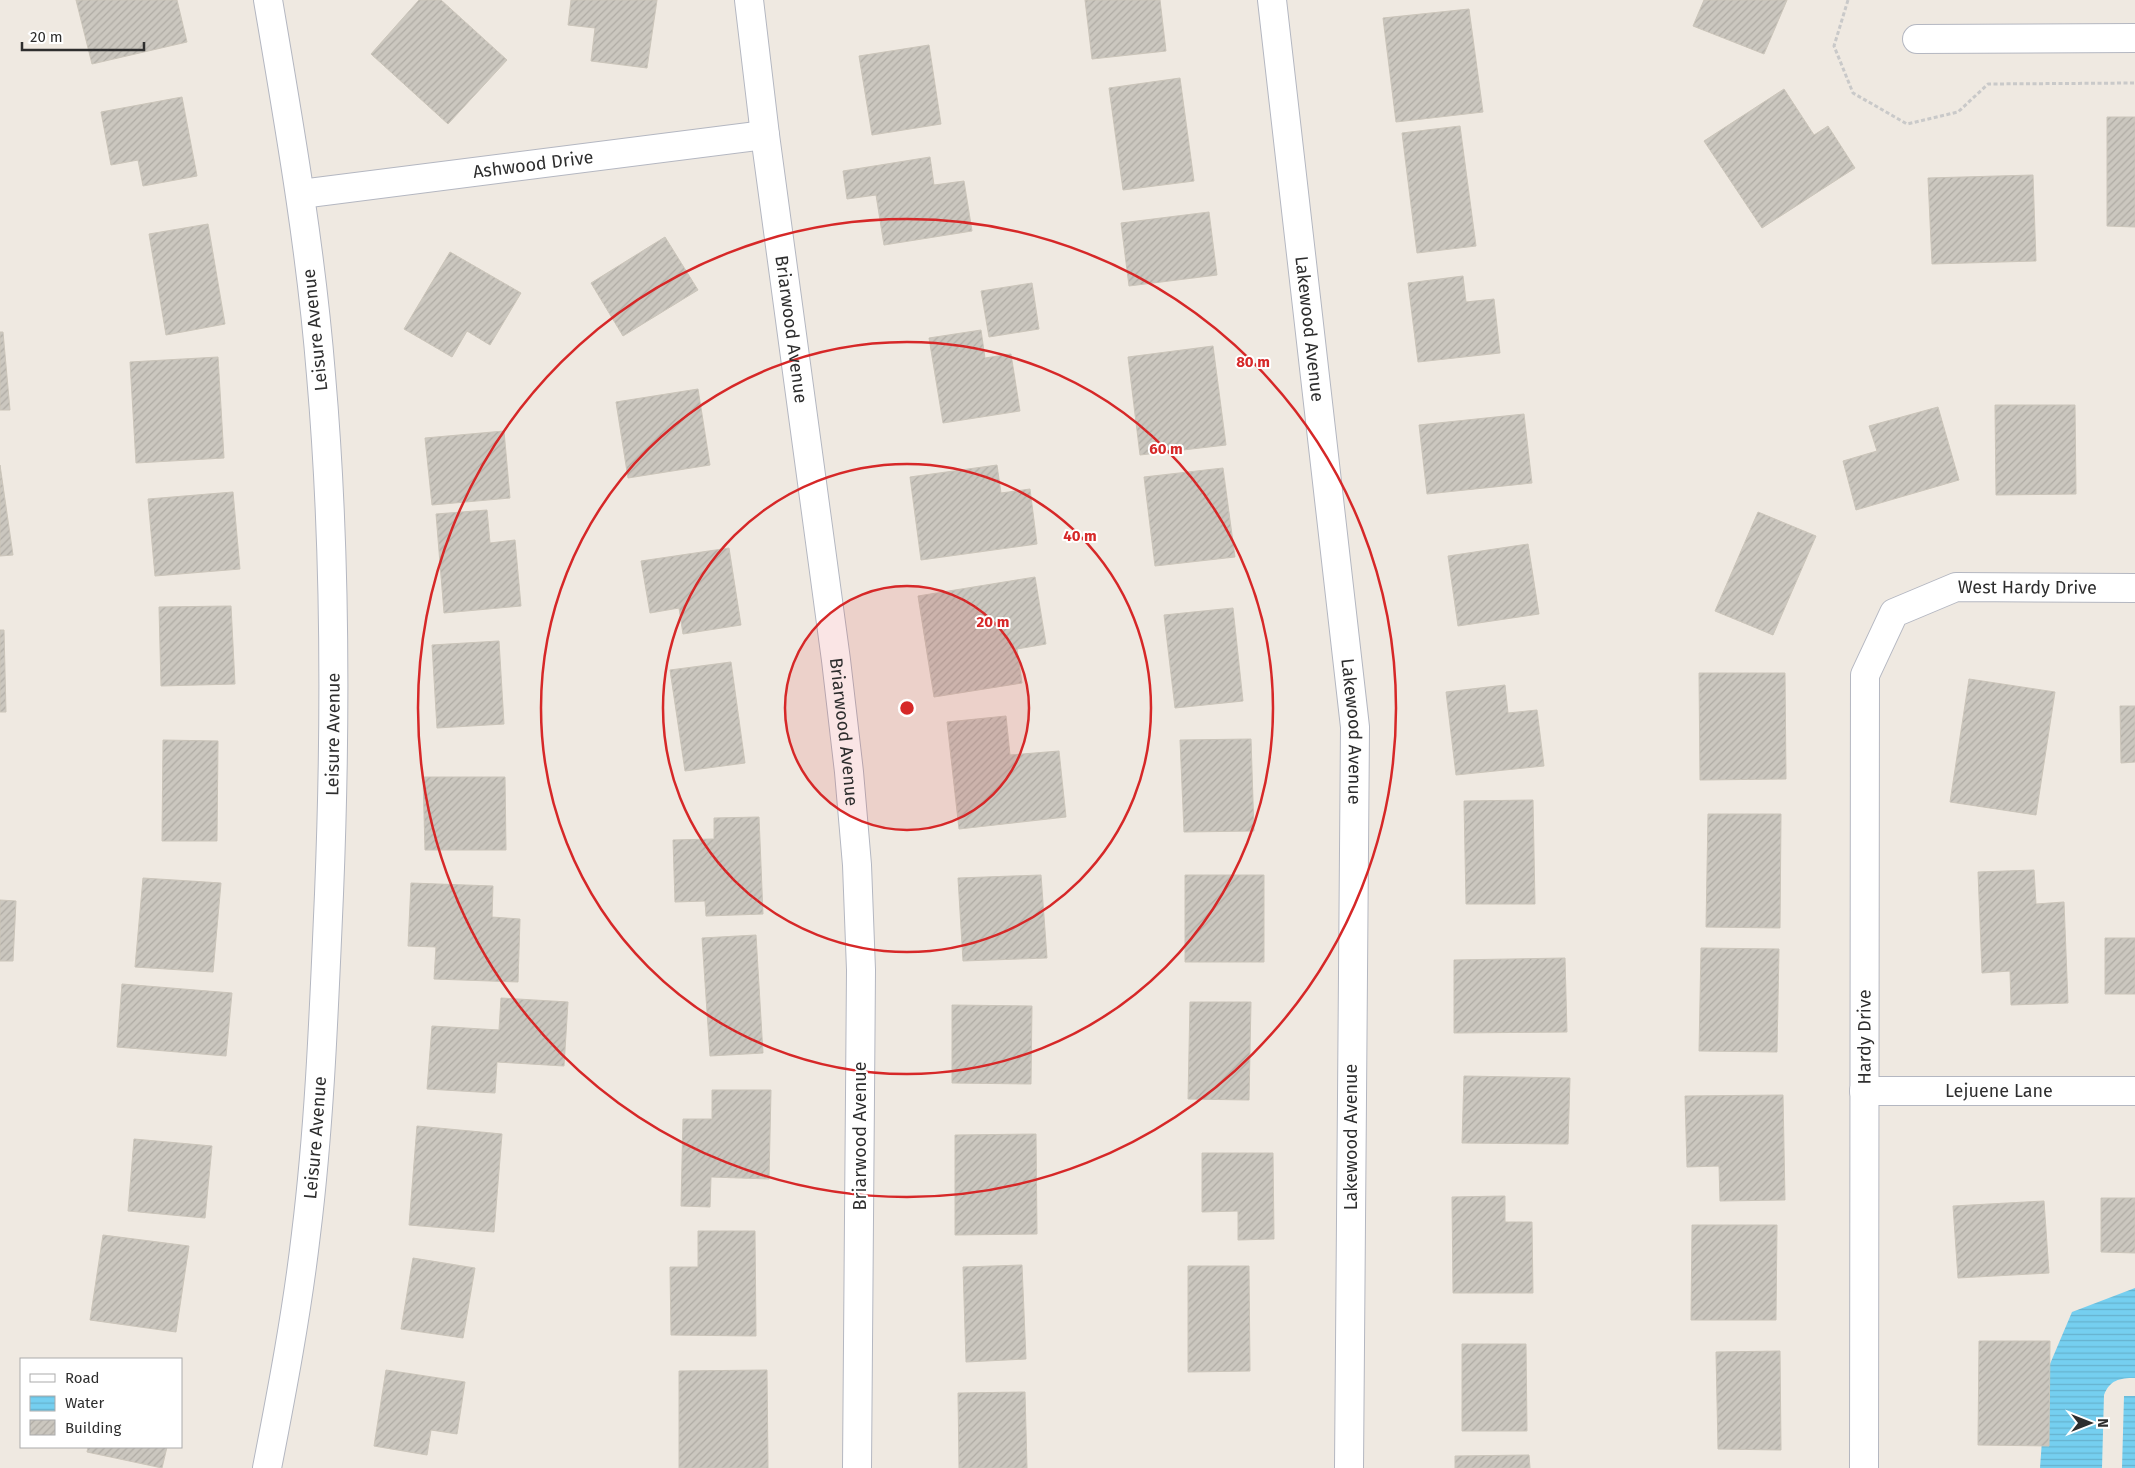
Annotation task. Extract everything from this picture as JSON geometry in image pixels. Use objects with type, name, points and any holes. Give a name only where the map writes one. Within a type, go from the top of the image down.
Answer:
[{"type":"street","name":"Leisure Avenue","points":[[266,1468],[282,1389],[306,1236],[321,1082],[333,803],[333,638],[321,375],[301,194],[268,0]]},
{"type":"street","name":"Briarwood Avenue","points":[[749,0],[765,135],[836,660],[849,772],[857,865],[861,970],[857,1468]]},
{"type":"street","name":"Lakewood Avenue","points":[[1272,0],[1355,726],[1349,1468]]},
{"type":"street","points":[[1917,39],[2135,38]]},
{"type":"street","name":"Ashwood Drive","points":[[301,194],[765,135]]},
{"type":"street","name":"West Hardy Drive","points":[[1894,613],[1956,587],[2135,588]]},
{"type":"street","name":"Hardy Drive","points":[[1864,1468],[1864,675],[1894,613]]},
{"type":"street","name":"Lejuene Lane","points":[[1864,1091],[2135,1091]]},
{"type":"path","points":[[1848,0],[1834,46],[1853,93],[1907,124],[1958,112],[1988,84],[2135,83]]},
{"type":"water","points":[[2135,1288],[2135,1378],[2112,1383],[2104,1395],[2102,1468],[2040,1468],[2047,1371],[2072,1312]]},
{"type":"water","points":[[2124,1396],[2135,1396],[2135,1468],[2122,1468]]},
{"type":"building","points":[[76,0],[177,0],[187,42],[92,64]]},
{"type":"building","points":[[419,0],[441,0],[507,60],[448,124],[371,54]]},
{"type":"building","points":[[571,0],[657,0],[647,68],[591,61],[595,28],[568,25]]},
{"type":"building","points":[[1085,0],[1160,0],[1166,51],[1092,59]]},
{"type":"building","points":[[1704,0],[1787,0],[1764,54],[1693,26]]},
{"type":"building","points":[[1469,9],[1483,112],[1396,122],[1383,18]]},
{"type":"building","points":[[929,45],[941,124],[872,135],[859,56]]},
{"type":"building","points":[[1180,78],[1194,181],[1123,190],[1109,88]]},
{"type":"building","points":[[1784,89],[1814,135],[1828,126],[1855,168],[1762,228],[1704,141]]},
{"type":"building","points":[[182,97],[197,176],[143,186],[138,160],[111,165],[101,112]]},
{"type":"building","points":[[2107,117],[2135,117],[2135,227],[2107,226]]},
{"type":"building","points":[[1460,126],[1476,246],[1417,253],[1402,133]]},
{"type":"building","points":[[930,157],[934,185],[964,181],[972,231],[884,245],[876,195],[847,199],[843,171]]},
{"type":"building","points":[[2033,175],[2036,261],[1932,264],[1928,178]]},
{"type":"building","points":[[1209,212],[1217,275],[1129,286],[1121,223]]},
{"type":"building","points":[[208,224],[225,324],[166,335],[149,234]]},
{"type":"building","points":[[665,237],[698,290],[623,336],[591,283]]},
{"type":"building","points":[[450,252],[521,293],[490,345],[467,331],[452,357],[404,329]]},
{"type":"building","points":[[1463,276],[1466,302],[1494,299],[1500,353],[1418,362],[1408,283]]},
{"type":"building","points":[[1032,283],[1039,329],[989,337],[981,291]]},
{"type":"building","points":[[981,330],[985,358],[1011,354],[1020,411],[943,423],[929,338]]},
{"type":"building","points":[[0,332],[3,332],[10,410],[0,410]]},
{"type":"building","points":[[1213,346],[1226,445],[1140,455],[1128,357]]},
{"type":"building","points":[[218,357],[224,458],[136,463],[130,362]]},
{"type":"building","points":[[698,389],[710,465],[628,478],[616,402]]},
{"type":"building","points":[[1995,405],[2075,405],[2076,494],[1996,495]]},
{"type":"building","points":[[1938,407],[1959,480],[1856,510],[1843,461],[1877,451],[1869,426]]},
{"type":"building","points":[[1524,414],[1532,483],[1427,494],[1419,425]]},
{"type":"building","points":[[504,431],[510,498],[432,505],[425,438]]},
{"type":"building","points":[[0,465],[13,555],[0,556]]},
{"type":"building","points":[[997,465],[1001,493],[1030,489],[1037,544],[921,560],[910,477]]},
{"type":"building","points":[[1223,468],[1235,557],[1155,566],[1144,477]]},
{"type":"building","points":[[233,492],[240,569],[155,576],[148,499]]},
{"type":"building","points":[[487,510],[490,543],[515,540],[521,606],[444,613],[436,514]]},
{"type":"building","points":[[1758,512],[1816,536],[1773,635],[1715,611]]},
{"type":"building","points":[[1528,544],[1539,614],[1458,626],[1448,556]]},
{"type":"building","points":[[729,548],[741,625],[683,634],[679,608],[650,613],[641,561]]},
{"type":"building","points":[[1035,577],[1046,644],[1017,649],[1022,683],[934,697],[918,596]]},
{"type":"building","points":[[231,606],[235,684],[161,686],[159,607]]},
{"type":"building","points":[[1233,608],[1243,701],[1175,708],[1164,615]]},
{"type":"building","points":[[0,630],[4,630],[6,712],[0,712]]},
{"type":"building","points":[[499,641],[504,724],[437,728],[432,645]]},
{"type":"building","points":[[731,662],[745,763],[685,771],[670,670]]},
{"type":"building","points":[[1699,673],[1785,673],[1786,779],[1700,780]]},
{"type":"building","points":[[1969,679],[2055,692],[2036,815],[1950,802]]},
{"type":"building","points":[[1505,685],[1508,713],[1537,710],[1544,766],[1456,775],[1446,692]]},
{"type":"building","points":[[2120,706],[2135,706],[2135,762],[2121,763]]},
{"type":"building","points":[[1006,716],[1010,755],[1059,751],[1066,817],[959,829],[947,722]]},
{"type":"building","points":[[1251,739],[1254,831],[1184,832],[1180,740]]},
{"type":"building","points":[[163,740],[218,741],[217,841],[162,841]]},
{"type":"building","points":[[423,777],[505,777],[506,850],[425,850]]},
{"type":"building","points":[[1533,800],[1535,904],[1466,904],[1464,801]]},
{"type":"building","points":[[1708,814],[1781,814],[1780,928],[1706,927]]},
{"type":"building","points":[[759,817],[763,914],[706,916],[705,901],[675,902],[673,840],[714,839],[714,818]]},
{"type":"building","points":[[2034,870],[2036,904],[2064,902],[2068,1003],[2011,1005],[2010,971],[1982,973],[1978,872]]},
{"type":"building","points":[[1041,875],[1047,958],[963,961],[958,878]]},
{"type":"building","points":[[1185,875],[1264,875],[1264,962],[1185,962]]},
{"type":"building","points":[[143,878],[221,883],[213,972],[135,967]]},
{"type":"building","points":[[411,883],[493,886],[492,917],[520,919],[518,982],[434,979],[436,947],[408,946]]},
{"type":"building","points":[[0,900],[16,901],[13,961],[0,961]]},
{"type":"building","points":[[756,935],[763,1053],[710,1056],[702,938]]},
{"type":"building","points":[[2105,938],[2135,938],[2135,994],[2105,994]]},
{"type":"building","points":[[1701,948],[1779,949],[1777,1052],[1699,1051]]},
{"type":"building","points":[[1565,958],[1567,1032],[1454,1033],[1454,960]]},
{"type":"building","points":[[122,984],[232,993],[226,1056],[117,1047]]},
{"type":"building","points":[[501,998],[568,1002],[564,1066],[497,1062],[495,1093],[427,1089],[432,1026],[499,1030]]},
{"type":"building","points":[[1190,1002],[1251,1002],[1249,1100],[1188,1099]]},
{"type":"building","points":[[952,1005],[1032,1006],[1031,1084],[952,1083]]},
{"type":"building","points":[[1464,1076],[1570,1078],[1568,1144],[1462,1143]]},
{"type":"building","points":[[712,1090],[771,1090],[769,1179],[711,1177],[710,1207],[681,1206],[683,1119],[712,1119]]},
{"type":"building","points":[[1783,1095],[1785,1200],[1720,1201],[1719,1166],[1687,1167],[1685,1096]]},
{"type":"building","points":[[417,1126],[502,1134],[494,1232],[409,1225]]},
{"type":"building","points":[[1036,1134],[1037,1234],[955,1235],[955,1135]]},
{"type":"building","points":[[134,1139],[212,1146],[205,1218],[128,1211]]},
{"type":"building","points":[[1202,1153],[1273,1153],[1274,1239],[1238,1240],[1238,1211],[1202,1212]]},
{"type":"building","points":[[1505,1196],[1505,1222],[1532,1222],[1533,1293],[1453,1293],[1452,1197]]},
{"type":"building","points":[[2101,1198],[2135,1198],[2135,1253],[2101,1252]]},
{"type":"building","points":[[2044,1201],[2049,1273],[1958,1278],[1953,1206]]},
{"type":"building","points":[[1692,1225],[1777,1225],[1776,1320],[1691,1320]]},
{"type":"building","points":[[698,1231],[755,1231],[756,1336],[671,1335],[670,1267],[698,1267]]},
{"type":"building","points":[[103,1235],[189,1246],[176,1332],[90,1320]]},
{"type":"building","points":[[413,1258],[475,1268],[463,1338],[401,1329]]},
{"type":"building","points":[[1022,1265],[1026,1359],[966,1362],[963,1267]]},
{"type":"building","points":[[1188,1266],[1249,1266],[1250,1371],[1188,1372]]},
{"type":"building","points":[[1979,1341],[2050,1341],[2049,1446],[1978,1445]]},
{"type":"building","points":[[1462,1344],[1526,1344],[1527,1431],[1462,1431]]},
{"type":"building","points":[[1780,1351],[1781,1450],[1718,1449],[1716,1352]]},
{"type":"building","points":[[386,1370],[465,1382],[457,1434],[431,1430],[427,1455],[374,1446]]},
{"type":"building","points":[[767,1370],[768,1468],[679,1468],[679,1371]]},
{"type":"building","points":[[1025,1392],[1027,1468],[959,1468],[958,1393]]},
{"type":"building","points":[[88,1448],[167,1448],[162,1468],[87,1452]]},
{"type":"building","points":[[1529,1455],[1530,1468],[1455,1468],[1455,1456]]}]
